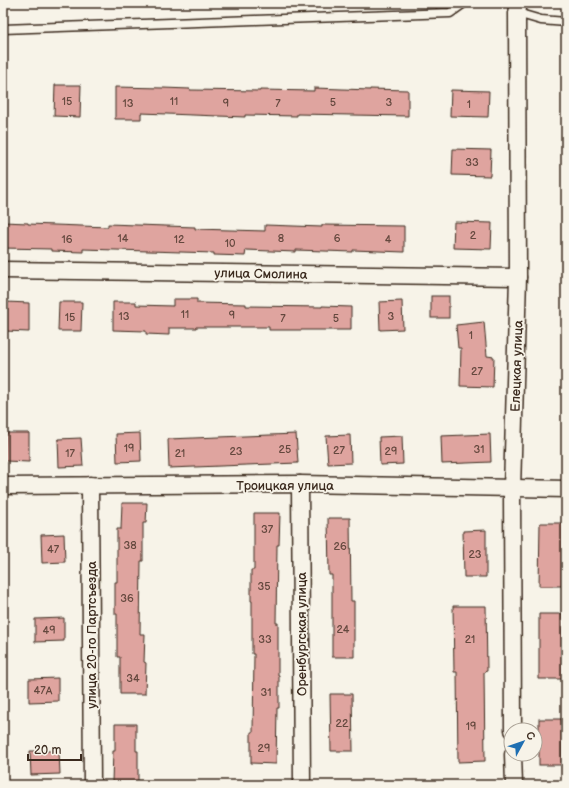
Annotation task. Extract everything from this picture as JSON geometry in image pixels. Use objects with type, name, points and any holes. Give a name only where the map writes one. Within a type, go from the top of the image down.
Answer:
[{"type":"street","name":"Елецкая улица","points":[[513,722],[512,489],[518,277],[518,8]]},
{"type":"street","name":"улица Смолина","points":[[3,270],[518,277]]},
{"type":"street","name":"Троицкая улица","points":[[3,486],[300,484],[566,489]]},
{"type":"street","name":"Оренбургская улица","points":[[300,484],[302,785]]},
{"type":"street","name":"улица 20-го Партсъезда","points":[[90,485],[92,785]]},
{"type":"street","points":[[513,762],[514,785]]},
{"type":"lane","points":[[3,29],[450,13],[464,3]]},
{"type":"lane","points":[[518,8],[541,20],[566,22]]},
{"type":"building","points":[[55,85],[81,85],[80,117],[54,116]]},
{"type":"building","points":[[115,87],[260,91],[314,91],[314,88],[408,90],[408,116],[297,114],[297,116],[245,115],[245,117],[141,113],[141,119],[115,119]]},
{"type":"building","points":[[451,90],[489,91],[488,117],[450,116]]},
{"type":"building","points":[[453,149],[491,150],[490,176],[452,175]]},
{"type":"building","points":[[3,222],[108,227],[108,224],[265,231],[265,225],[322,227],[322,225],[404,226],[404,252],[296,250],[296,252],[246,250],[245,256],[214,255],[214,253],[83,249],[83,252],[51,251],[51,249],[3,248]]},
{"type":"building","points":[[454,222],[492,223],[491,249],[453,248]]},
{"type":"building","points":[[431,296],[449,296],[449,318],[431,318]]},
{"type":"building","points":[[173,299],[197,299],[197,303],[246,304],[246,306],[351,307],[351,330],[269,330],[269,327],[196,327],[169,328],[169,335],[146,334],[146,331],[113,330],[113,302],[136,302],[136,305],[173,306]]},
{"type":"building","points":[[402,301],[403,329],[380,330],[379,302]]},
{"type":"building","points":[[6,302],[29,303],[29,332],[5,331]]},
{"type":"building","points":[[59,302],[82,302],[81,331],[58,331]]},
{"type":"building","points":[[484,322],[487,356],[494,357],[493,387],[460,386],[461,348],[458,348],[456,325]]},
{"type":"building","points":[[6,433],[29,433],[29,462],[5,461]]},
{"type":"building","points":[[140,433],[141,461],[117,462],[116,434]]},
{"type":"building","points":[[296,434],[298,463],[169,468],[168,439]]},
{"type":"building","points":[[490,434],[491,462],[442,464],[441,436]]},
{"type":"building","points":[[350,435],[351,463],[328,464],[326,436]]},
{"type":"building","points":[[402,436],[403,464],[380,465],[379,437]]},
{"type":"building","points":[[81,438],[83,466],[59,467],[58,439]]},
{"type":"building","points":[[122,503],[147,503],[146,523],[143,523],[140,634],[145,634],[145,694],[120,694],[120,657],[117,657],[115,582],[117,582],[117,529],[121,529]]},
{"type":"building","points":[[254,513],[280,513],[279,545],[277,545],[276,623],[278,623],[279,708],[277,708],[276,764],[251,763],[254,654],[252,654],[251,570],[254,570]]},
{"type":"building","points":[[328,518],[350,518],[351,601],[354,601],[354,657],[332,657],[332,575],[329,575]]},
{"type":"building","points":[[540,523],[563,523],[562,586],[539,586]]},
{"type":"building","points":[[486,530],[486,577],[464,577],[463,531]]},
{"type":"building","points":[[64,534],[65,562],[42,563],[41,535]]},
{"type":"building","points":[[453,606],[486,606],[487,671],[484,672],[485,761],[458,762],[457,672],[454,672]]},
{"type":"building","points":[[539,614],[562,614],[563,679],[539,679]]},
{"type":"building","points":[[64,618],[64,641],[35,642],[35,619]]},
{"type":"building","points":[[58,678],[58,701],[29,702],[29,679]]},
{"type":"building","points":[[330,694],[352,694],[353,751],[331,751]]},
{"type":"building","points":[[539,719],[562,719],[562,765],[539,765],[539,762],[543,762],[543,722],[539,722]]},
{"type":"building","points":[[115,724],[136,724],[138,782],[112,782],[113,751],[115,751]]},
{"type":"building","points":[[30,751],[59,751],[60,774],[31,775]]}]
